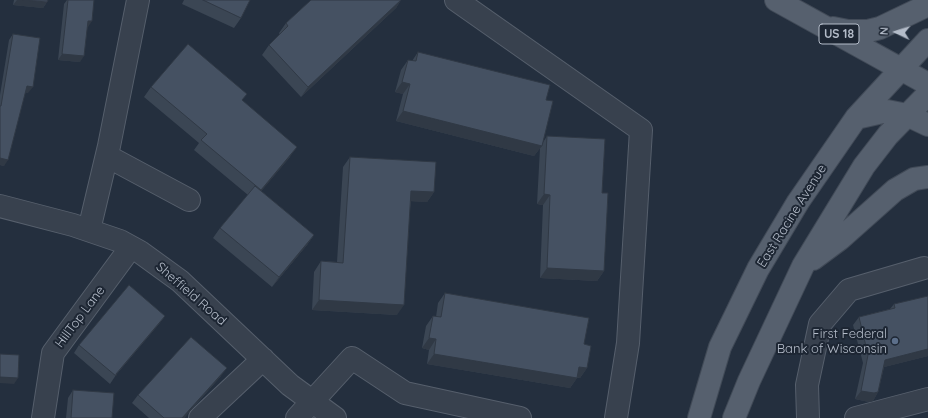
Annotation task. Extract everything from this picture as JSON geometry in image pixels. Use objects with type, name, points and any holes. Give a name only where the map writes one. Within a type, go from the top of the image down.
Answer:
[{"type":"main road","name":"US 18","points":[[776,0],[928,84]]},
{"type":"main road","points":[[822,25],[848,30],[868,30],[880,28],[928,5]]},
{"type":"main road","name":"East Racine Avenue","points":[[699,418],[720,347],[758,269],[804,192],[856,118],[928,40]]},
{"type":"main road","points":[[879,93],[893,98],[906,98],[928,90]]},
{"type":"main road","points":[[734,418],[748,381],[804,266],[864,166],[888,135],[928,94]]},
{"type":"main road","points":[[856,118],[887,111],[907,115],[928,125]]},
{"type":"main road","points":[[804,266],[840,239],[895,190],[914,179],[928,177]]},
{"type":"street","points":[[88,230],[107,156],[138,0]]},
{"type":"street","points":[[456,0],[641,130],[628,343],[616,418]]},
{"type":"street","points":[[107,156],[189,200]]},
{"type":"street","name":"Sheffield Road","points":[[0,206],[88,230],[120,241],[131,247],[180,281],[290,385],[311,402],[335,418]]},
{"type":"street","name":"HillTop Lane","points":[[43,418],[53,353],[131,247]]},
{"type":"street","points":[[808,418],[807,385],[820,324],[849,290],[924,268]]},
{"type":"street","points":[[297,418],[352,358],[405,393],[520,418]]},
{"type":"street","points":[[200,418],[263,359]]},
{"type":"street","points":[[856,418],[928,399]]},
{"type":"building","points":[[23,0],[48,0],[47,2]]},
{"type":"building","points":[[68,0],[94,0],[92,21],[88,21],[84,56],[62,54]]},
{"type":"building","points":[[203,0],[250,0],[241,18]]},
{"type":"building","points":[[311,0],[401,0],[308,87],[269,45],[288,26],[286,23]]},
{"type":"building","points":[[13,34],[40,38],[33,87],[27,86],[8,160],[0,158],[0,106]]},
{"type":"building","points":[[188,44],[247,94],[242,100],[297,147],[261,190],[201,140],[207,134],[151,87]]},
{"type":"building","points":[[418,52],[550,85],[546,100],[553,101],[542,146],[403,111],[410,84],[402,82],[408,60],[416,61]]},
{"type":"building","points":[[547,136],[605,139],[602,193],[608,193],[604,271],[547,268],[550,195],[544,194]]},
{"type":"building","points":[[350,157],[436,162],[434,192],[411,191],[404,305],[319,300],[321,261],[343,263]]},
{"type":"building","points":[[255,186],[314,235],[279,277],[220,228]]},
{"type":"building","points":[[129,285],[165,316],[116,374],[116,376],[79,345]]},
{"type":"building","points":[[445,293],[589,318],[584,344],[591,346],[587,368],[579,367],[577,378],[434,354],[436,339],[429,338],[433,316],[441,317]]},
{"type":"building","points":[[928,296],[928,349],[885,360],[878,392],[874,393],[861,391],[868,355],[859,317],[895,308],[894,304]]},
{"type":"building","points":[[191,337],[227,368],[182,418],[164,418],[138,395]]},
{"type":"building","points":[[0,354],[19,355],[18,378],[0,377]]},
{"type":"building","points":[[73,390],[114,393],[112,418],[71,418]]},
{"type":"place","name":"First Federal Bank of Wisconsin","points":[[895,341]]}]
